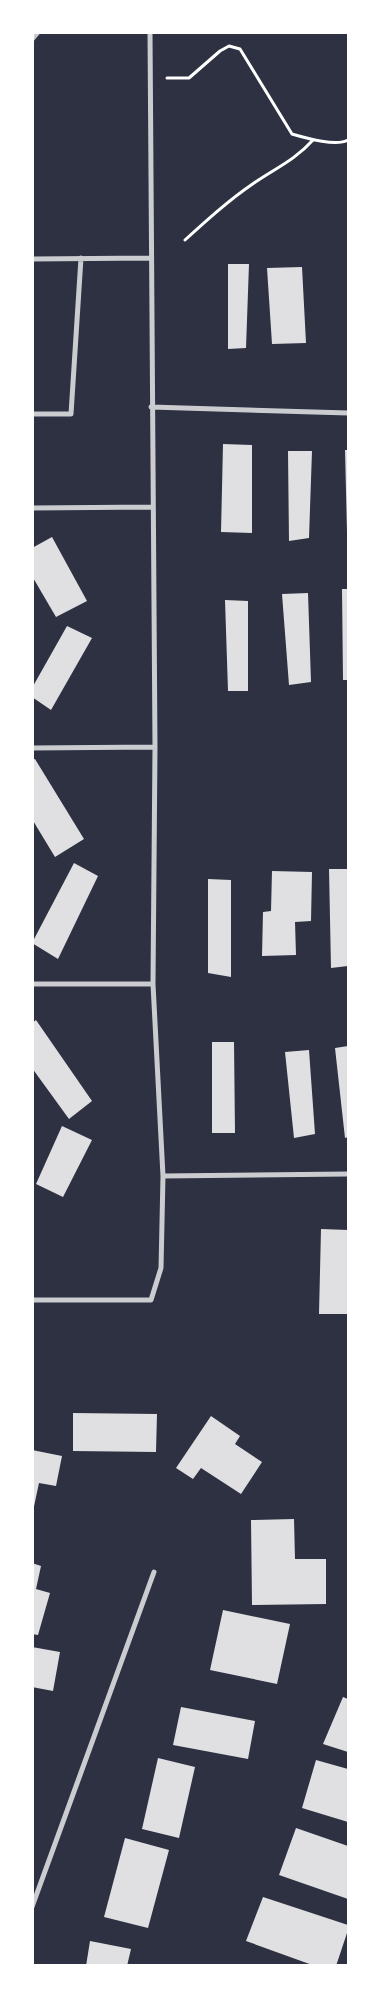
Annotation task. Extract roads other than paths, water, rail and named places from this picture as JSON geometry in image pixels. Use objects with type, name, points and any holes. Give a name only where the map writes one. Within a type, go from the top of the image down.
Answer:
[{"type":"street","points":[[32,39],[38,32]]},
{"type":"street","points":[[32,1300],[151,1300],[161,1268],[163,1176],[153,984],[155,747],[151,407],[150,32]]},
{"type":"street","points":[[32,414],[71,414],[81,258]]},
{"type":"street","points":[[32,259],[151,258]]},
{"type":"street","points":[[151,407],[348,413]]},
{"type":"street","points":[[32,508],[152,507]]},
{"type":"street","points":[[32,748],[155,747]]},
{"type":"street","points":[[32,984],[153,984]]},
{"type":"street","points":[[163,1176],[348,1174]]},
{"type":"street","points":[[32,1907],[154,1572]]}]
